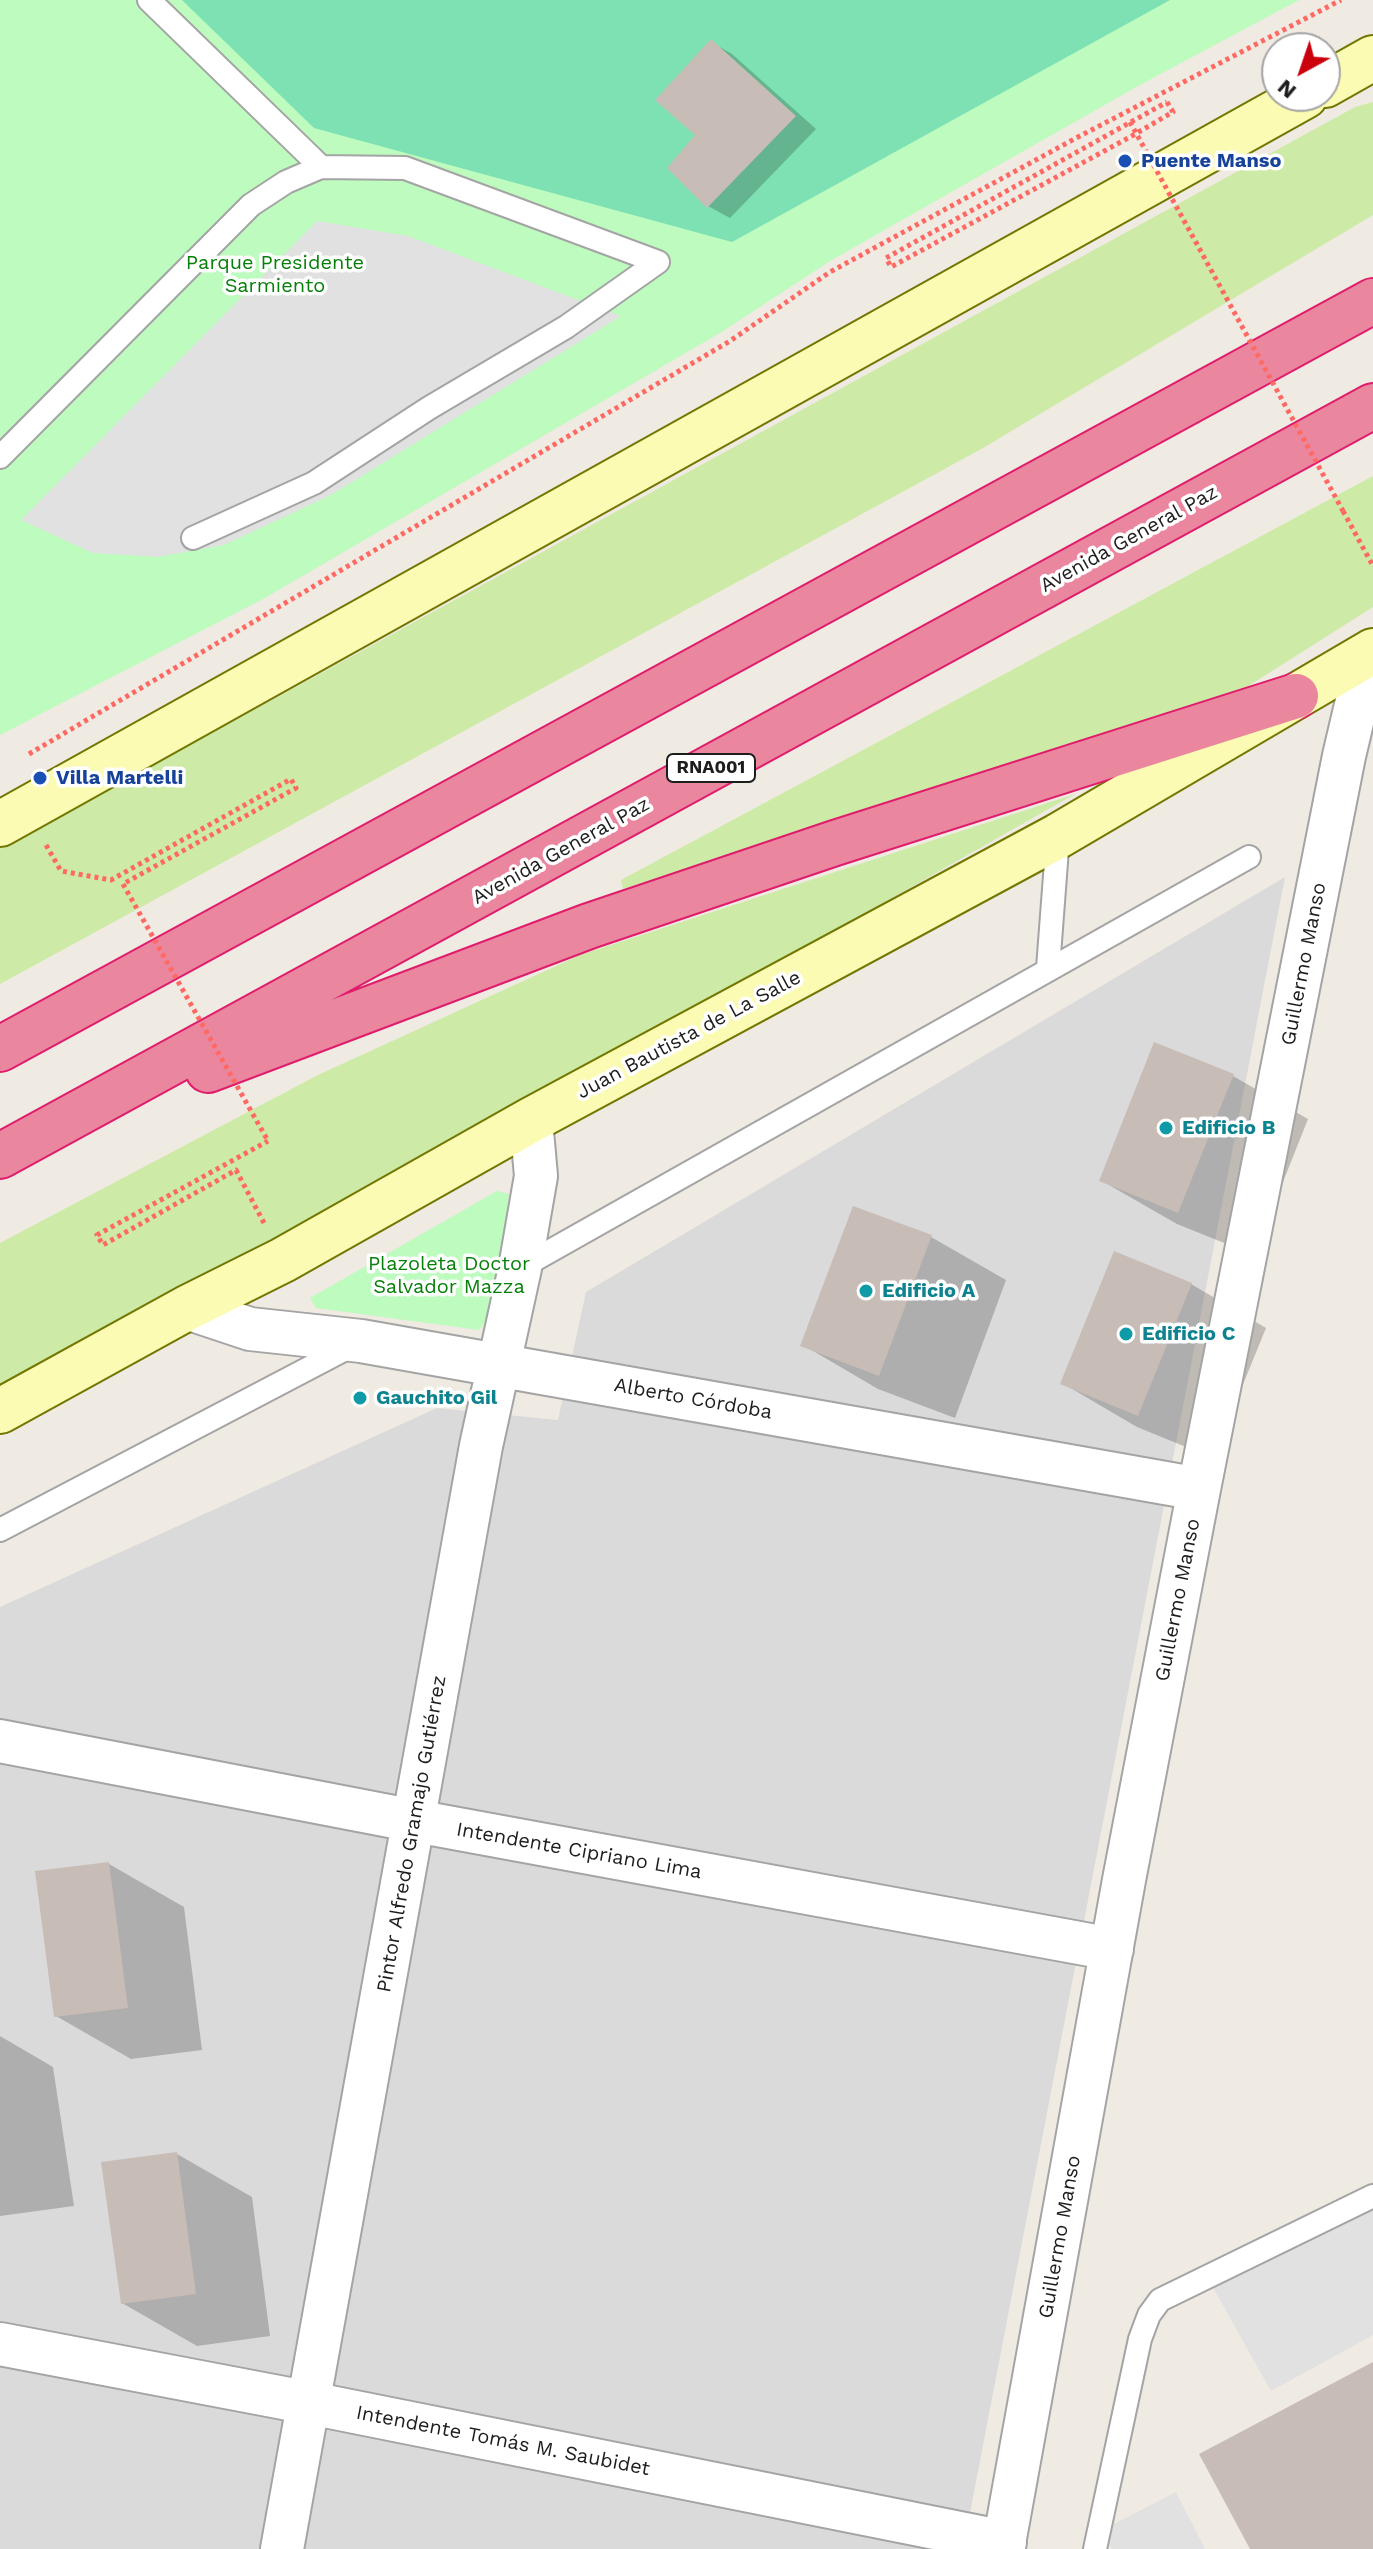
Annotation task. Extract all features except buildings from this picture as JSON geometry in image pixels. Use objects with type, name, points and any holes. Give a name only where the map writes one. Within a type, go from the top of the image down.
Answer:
[{"type":"highway","points":[[1278,351],[1373,275]]},
{"type":"highway","points":[[0,1049],[1373,301]]},
{"type":"highway","name":"Avenida General Paz","points":[[0,1156],[1367,410]]},
{"type":"highway","points":[[48,1130],[589,926],[835,843],[1296,696]]},
{"type":"street","points":[[1341,76],[1373,58]]},
{"type":"street","points":[[0,824],[1276,112]]},
{"type":"street","name":"Juan Bautista de La Salle","points":[[0,1411],[187,1308],[283,1260],[531,1120],[1058,836],[1370,653]]},
{"type":"street","name":"Guillermo Manso","points":[[1004,2545],[1199,1489],[1344,756],[1370,653]]},
{"type":"street","name":"Pintor Alfredo Gramajo Gutiérrez","points":[[282,2549],[481,1446],[520,1268],[536,1176],[531,1120]]},
{"type":"street","name":"Alberto Córdoba","points":[[187,1308],[250,1329],[361,1341],[499,1364],[1199,1489]]},
{"type":"street","name":"Intendente Cipriano Lima","points":[[0,1741],[1112,1949]]},
{"type":"street","name":"Intendente Tomás M. Saubidet","points":[[0,2344],[310,2403],[1004,2545]]},
{"type":"lane","points":[[149,0],[321,167]]},
{"type":"lane","points":[[0,457],[251,205],[286,182],[321,167],[405,168],[658,262],[566,327],[429,408],[314,483],[193,538]]},
{"type":"lane","points":[[1048,968],[1058,836]]},
{"type":"lane","points":[[520,1268],[1249,857]]},
{"type":"lane","points":[[0,1530],[361,1341]]},
{"type":"lane","points":[[1095,2549],[1140,2339],[1149,2315],[1160,2300],[1373,2196]]},
{"type":"path","points":[[17,761],[730,341],[830,272],[1101,124],[1341,0]]},
{"type":"path","points":[[1167,102],[1173,112],[891,267],[886,258],[1130,122],[1167,102]]},
{"type":"path","points":[[1130,122],[1373,566]]},
{"type":"path","points":[[111,880],[291,779],[296,788],[123,884],[268,1141],[97,1235],[103,1245],[236,1170],[283,1260]]},
{"type":"shaded area","points":[[317,221],[408,236],[621,316],[331,495],[224,545],[158,557],[93,553],[21,520]]},
{"type":"shaded area","points":[[1285,877],[963,2549],[0,2549],[0,1607],[437,1408],[558,1420],[586,1292]]},
{"type":"shaded area","points":[[1373,2182],[1373,2335],[1271,2391],[1206,2275]]},
{"type":"shaded area","points":[[1176,2492],[1205,2549],[1112,2549],[1102,2530]]},
{"type":"green space","name":"Parque Presidente Sarmiento","points":[[0,0],[1299,0],[1138,86],[830,261],[720,333],[263,599],[0,735]]},
{"type":"green space","points":[[182,0],[1170,0],[732,242],[314,128]]},
{"type":"green space","points":[[1373,102],[1373,215],[983,448],[0,984],[0,849],[1355,107]]},
{"type":"green space","points":[[1373,476],[1373,607],[1242,690],[938,792],[623,889],[621,880]]},
{"type":"green space","points":[[1075,794],[311,1228],[0,1387],[0,1243],[318,1075],[580,955]]},
{"type":"green space","name":"Plazoleta Doctor Salvador Mazza","points":[[497,1191],[509,1194],[494,1312],[479,1330],[316,1308],[310,1298]]},
{"type":"place","name":"Puente Manso","points":[[1125,161]]},
{"type":"place","name":"Villa Martelli","points":[[40,778]]},
{"type":"place","name":"Edificio B","points":[[1166,1128]]},
{"type":"place","name":"Edificio A","points":[[866,1291]]},
{"type":"place","name":"Edificio C","points":[[1126,1334]]},
{"type":"place","name":"Gauchito Gil","points":[[360,1398]]}]
